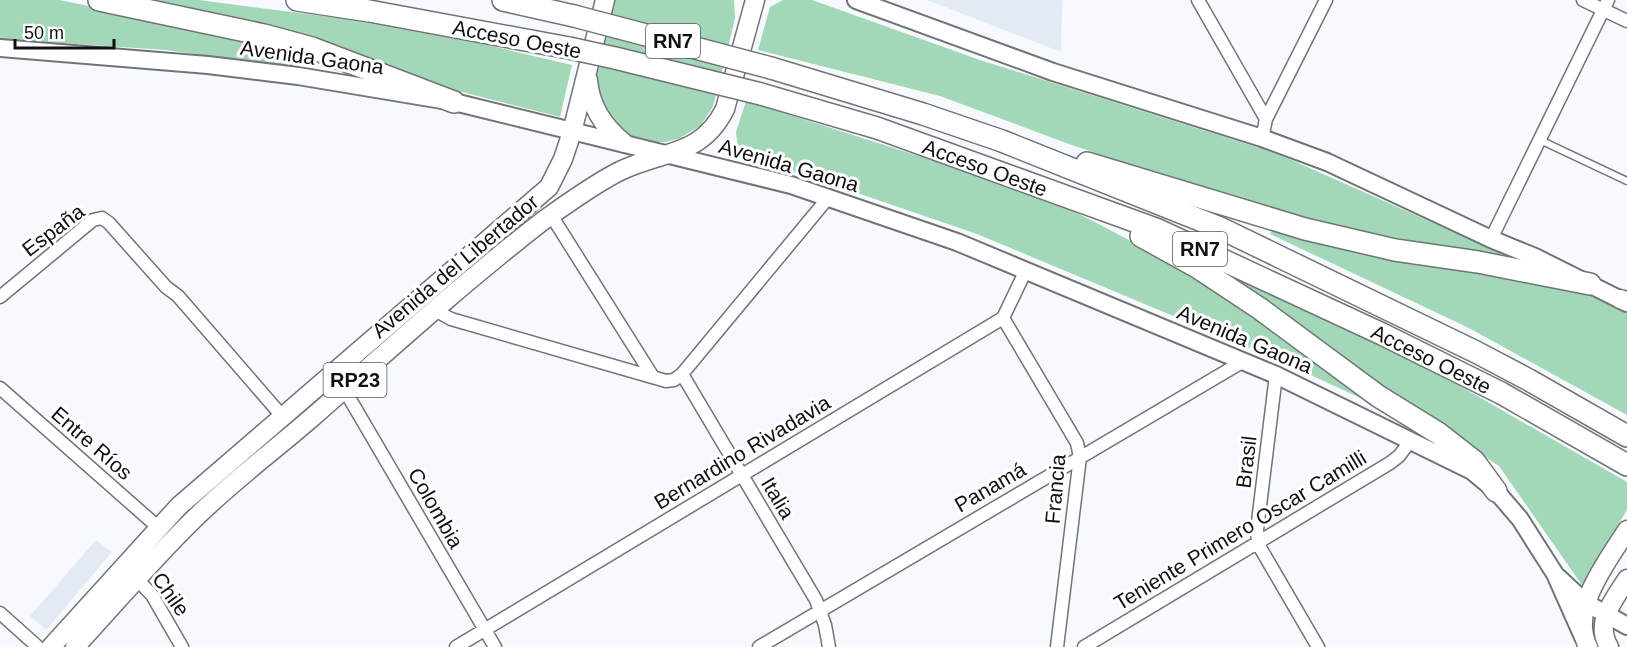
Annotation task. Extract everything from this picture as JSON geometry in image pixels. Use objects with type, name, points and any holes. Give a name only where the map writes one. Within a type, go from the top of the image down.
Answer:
[{"type":"highway","points":[[99,0],[264,35],[312,48],[454,102]]},
{"type":"highway","name":"Acceso Oeste","points":[[297,0],[369,11],[615,58],[760,93],[877,128],[1156,229],[1382,334],[1501,393],[1622,462]]},
{"type":"highway","name":"Acceso Oeste","points":[[503,0],[574,16],[771,68],[923,114],[1002,141],[1187,215],[1276,254],[1476,352],[1627,436]]},
{"type":"highway","points":[[1002,141],[1116,170],[1189,195],[1305,229],[1395,250],[1478,262],[1590,284]]},
{"type":"highway","points":[[1044,187],[1187,261],[1250,302],[1378,396],[1438,433],[1474,461],[1502,498]]},
{"type":"main road","name":"Avenida del Libertador","points":[[51,647],[179,506],[549,187],[563,159],[572,132],[605,0]]},
{"type":"main road","points":[[744,0],[748,28]]},
{"type":"main road","name":"Avenida del Libertador","points":[[75,647],[186,527],[226,489],[492,260],[551,215],[620,171],[666,154],[685,150],[709,133],[718,123],[725,109],[755,0]]},
{"type":"main road","points":[[856,0],[1053,72],[1262,138],[1327,162],[1491,239],[1535,257],[1625,301]]},
{"type":"main road","name":"Avenida Gaona","points":[[0,48],[208,65],[298,76],[454,102],[791,184],[957,242],[1276,375],[1472,471],[1502,498],[1520,519],[1556,574]]},
{"type":"main road","points":[[588,69],[588,83],[596,111],[604,123],[624,143]]},
{"type":"main road","points":[[1595,643],[1581,620],[1586,603],[1600,574],[1627,530]]},
{"type":"main road","points":[[1556,574],[1586,603],[1627,626]]},
{"type":"main road","points":[[1556,574],[1595,643]]},
{"type":"main road","points":[[1595,643],[1605,614],[1627,579]]},
{"type":"street","points":[[1198,0],[1266,119]]},
{"type":"street","points":[[1262,138],[1266,119],[1326,0]]},
{"type":"street","points":[[1583,0],[1606,5],[1627,21]]},
{"type":"street","points":[[1491,239],[1606,5]]},
{"type":"street","points":[[435,310],[451,319],[666,381],[674,380],[682,374],[828,198]]},
{"type":"street","points":[[551,215],[653,377]]},
{"type":"street","name":"España","points":[[0,297],[93,220],[102,218],[166,287],[178,296],[282,416]]},
{"type":"street","points":[[1003,318],[1026,270]]},
{"type":"street","name":"Francia","points":[[1003,318],[1077,443],[1080,457],[1057,647]]},
{"type":"street","name":"Bernardino Rivadavia","points":[[456,647],[1003,318]]},
{"type":"street","name":"Panamá","points":[[759,647],[1242,362]]},
{"type":"street","name":"Italia","points":[[682,374],[820,610],[829,647]]},
{"type":"street","name":"Brasil","points":[[1258,544],[1257,530],[1276,375]]},
{"type":"street","name":"Entre Ríos","points":[[0,388],[159,528]]},
{"type":"street","name":"Colombia","points":[[344,389],[495,647]]},
{"type":"street","name":"Teniente Primero Oscar Camilli","points":[[1084,647],[1389,463],[1399,456],[1411,440]]},
{"type":"street","points":[[1258,544],[1318,647]]},
{"type":"street","name":"Chile","points":[[123,566],[152,595],[182,647]]},
{"type":"street","points":[[0,613],[38,647]]},
{"type":"lane","points":[[1540,140],[1627,181]]},
{"type":"shaded area","points":[[927,0],[1062,0],[1061,52]]},
{"type":"shaded area","points":[[96,540],[112,552],[46,630],[30,616]]},
{"type":"green space","points":[[0,0],[59,0],[273,43],[300,54],[298,69],[167,50],[0,39]]},
{"type":"green space","points":[[128,0],[199,0],[345,19],[483,44],[572,65],[560,117],[431,84]]},
{"type":"green space","points":[[612,0],[734,0],[735,17],[714,103],[700,126],[680,138],[666,142],[650,142],[629,138],[598,107],[595,68]]},
{"type":"green space","points":[[783,0],[812,0],[980,60],[1278,154],[1501,253],[1498,255],[1423,244],[1282,213],[1208,191],[1066,143],[940,96],[758,50],[770,7]]},
{"type":"green space","points":[[746,101],[1031,192],[1076,213],[1163,260],[1247,313],[1367,401],[1274,358],[977,234],[808,176],[754,162],[738,149],[736,132]]},
{"type":"green space","points":[[1273,229],[1579,290],[1627,313],[1627,415],[1469,328],[1270,234]]},
{"type":"green space","points":[[1216,267],[1369,338],[1467,390],[1627,482],[1627,510],[1582,585],[1499,466],[1388,393]]}]
